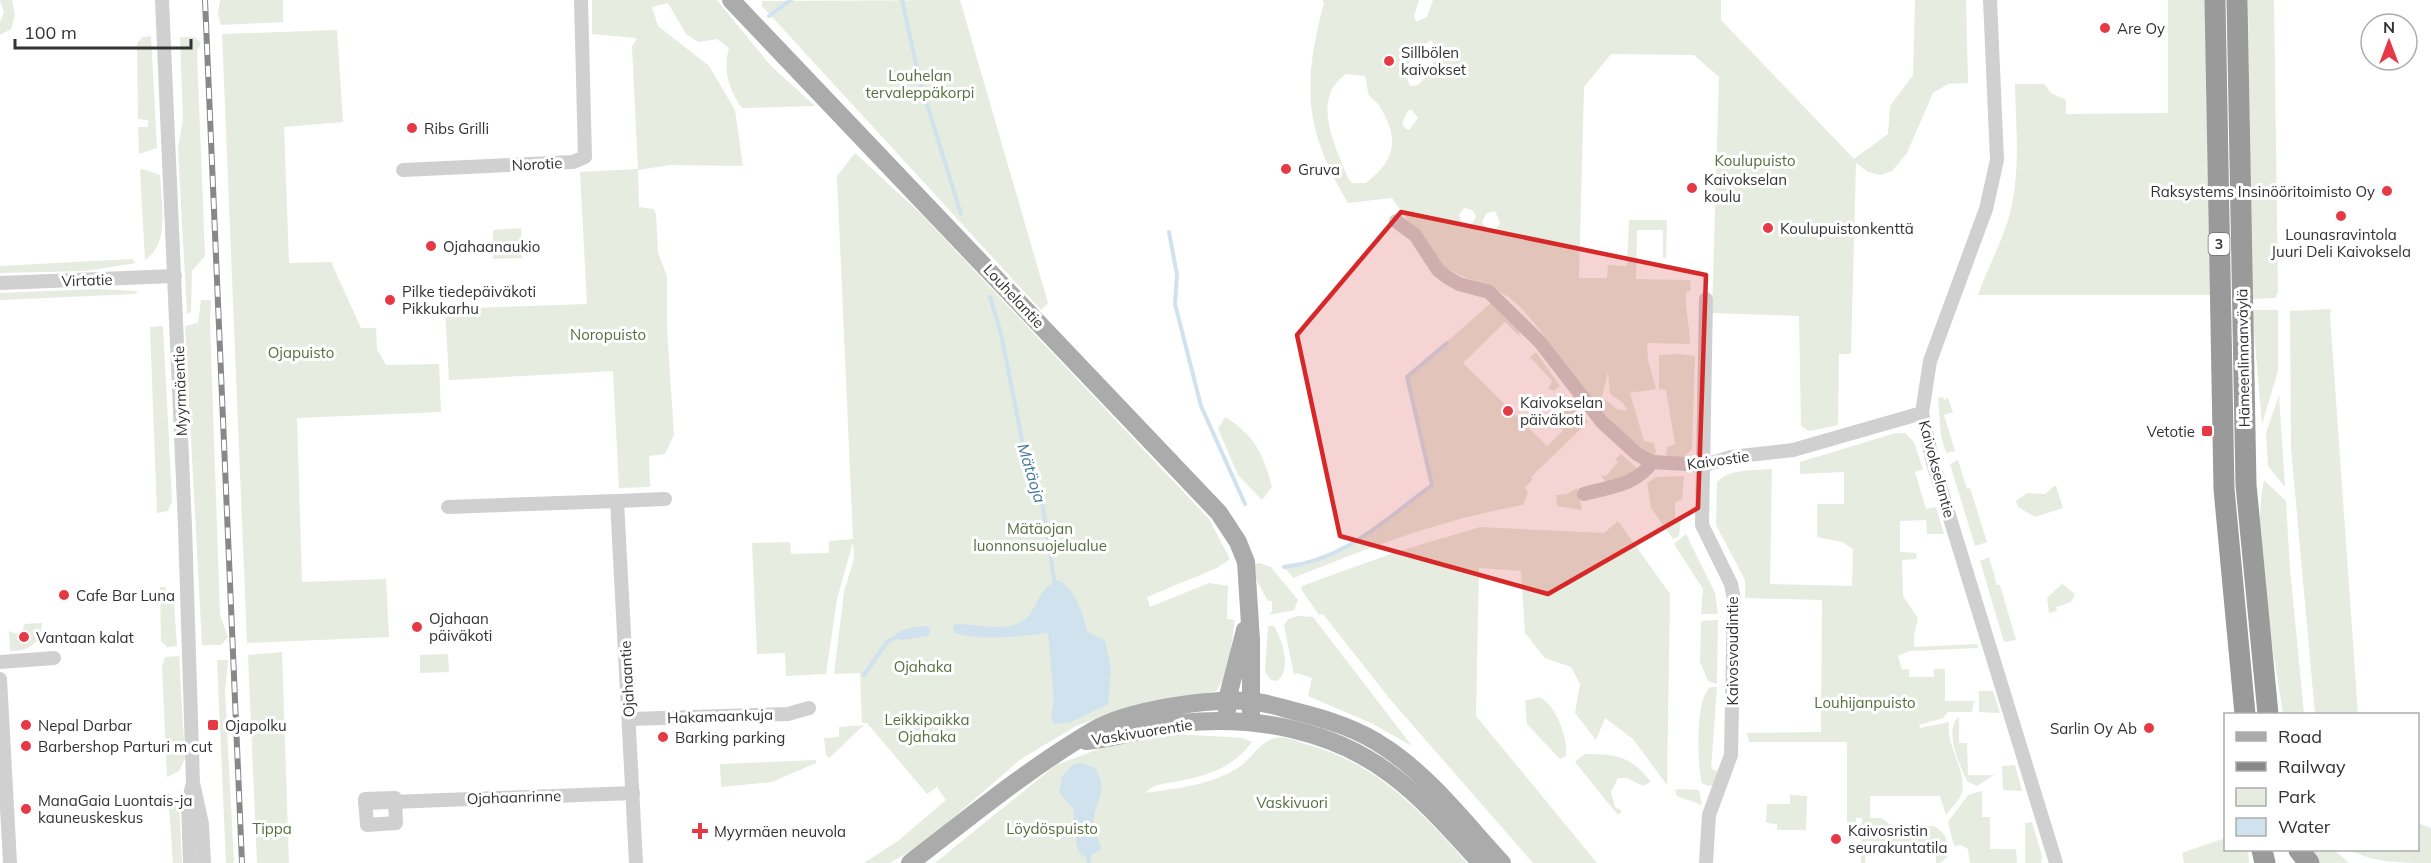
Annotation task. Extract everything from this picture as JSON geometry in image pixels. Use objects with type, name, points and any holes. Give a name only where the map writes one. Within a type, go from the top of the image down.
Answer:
[{"type":"highway","name":"Hämeenlinnanväylä","points":[[2214,0],[2224,489],[2244,713]]},
{"type":"highway","name":"Hämeenlinnanväylä","points":[[2237,0],[2246,485],[2268,713]]},
{"type":"main road","name":"Louhelantie","points":[[731,0],[1219,513],[1238,542],[1246,562],[1251,722]]},
{"type":"main road","name":"Louhelantie","points":[[1226,720],[1227,700],[1249,617]]},
{"type":"main road","name":"Vaskivuorentie","points":[[911,862],[1023,775],[1095,730],[1124,718],[1178,706],[1227,700],[1252,701],[1348,727],[1386,748],[1429,783],[1502,863]]},
{"type":"main road","name":"Vaskivuorentie","points":[[1079,741],[1181,723],[1226,720],[1251,722],[1320,737],[1374,763],[1413,792],[1480,863]]},
{"type":"street","name":"Myyrmäentie","points":[[162,0],[175,276],[193,783],[201,816],[204,863]]},
{"type":"street","name":"Norotie","points":[[403,170],[573,162],[585,158],[581,0]]},
{"type":"street","name":"Kaivokselantie","points":[[1990,0],[1997,160],[1986,209],[1944,317],[1930,361],[1922,413],[1933,463],[2056,863]]},
{"type":"street","points":[[1396,221],[1415,235],[1438,270],[1447,277],[1459,284],[1490,292],[1540,342],[1602,422],[1637,454],[1652,462],[1646,471],[1629,482],[1584,494]]},
{"type":"street","name":"Virtatie","points":[[0,283],[175,276]]},
{"type":"street","name":"Kaivosvoudintie","points":[[1706,299],[1705,465],[1702,525],[1731,584],[1734,600],[1731,755],[1709,815],[1706,863]]},
{"type":"street","name":"Kaivostie","points":[[1652,462],[1705,465],[1731,457],[1809,446],[1922,413]]},
{"type":"street","points":[[448,507],[665,499]]},
{"type":"street","name":"Ojahaantie","points":[[617,501],[637,861]]},
{"type":"street","points":[[0,662],[54,658]]},
{"type":"street","points":[[0,679],[10,863]]},
{"type":"street","name":"Hakamaankuja","points":[[630,719],[788,714],[809,708]]},
{"type":"street","name":"Myyrmäentie","points":[[190,863],[188,803],[193,783]]},
{"type":"street","name":"Ojahaanrinne","points":[[395,802],[396,823],[367,825],[365,803],[633,793]]},
{"type":"highlighted area","points":[[1401,212],[1706,275],[1698,508],[1548,594],[1340,536],[1297,335]]},
{"type":"green space","points":[[0,0],[12,0],[15,15],[11,29],[0,35],[0,22],[4,12]]},
{"type":"green space","points":[[220,0],[283,0],[283,22],[221,25],[218,14]]},
{"type":"green space","name":"Noropuisto","points":[[592,0],[717,0],[771,66],[815,106],[742,108],[728,79],[729,48],[717,39],[698,42],[686,34],[668,3],[652,7],[658,26],[709,66],[735,110],[743,166],[670,165],[638,170],[639,207],[653,209],[656,214],[658,253],[667,276],[667,329],[674,435],[665,454],[649,456],[650,487],[619,488],[613,371],[449,380],[445,309],[587,304],[580,172],[638,169],[632,47],[637,38],[592,34]]},
{"type":"green space","name":"Louhelan tervaleppäkorpi","points":[[960,0],[1048,303],[1041,310],[762,6],[762,1]]},
{"type":"green space","name":"Koulupuisto","points":[[1322,0],[1419,0],[1414,16],[1416,22],[1427,17],[1433,0],[1721,0],[1721,20],[1854,159],[1888,134],[1890,106],[1913,75],[1915,0],[1966,0],[1968,83],[1948,84],[1933,93],[1907,153],[1892,171],[1880,175],[1868,172],[1856,163],[1851,354],[1839,354],[1838,425],[1809,431],[1801,426],[1799,316],[1712,313],[1719,77],[1694,55],[1611,54],[1584,87],[1579,278],[1607,278],[1608,265],[1627,266],[1629,220],[1667,220],[1666,258],[1663,258],[1663,230],[1637,230],[1636,279],[1690,280],[1691,290],[1686,293],[1686,299],[1690,344],[1647,343],[1648,360],[1656,389],[1630,393],[1644,441],[1654,443],[1656,452],[1654,456],[1617,427],[1583,388],[1537,326],[1513,300],[1439,262],[1392,198],[1348,203],[1323,152],[1315,129],[1311,106],[1312,59],[1324,3]],"holes":[[[1431,40],[1436,47],[1432,70],[1418,85],[1410,86],[1404,70],[1421,47]],[[1346,74],[1365,76],[1369,95],[1379,105],[1390,128],[1392,147],[1389,156],[1384,165],[1366,183],[1352,183],[1349,180],[1329,125],[1329,97],[1335,85]],[[1408,110],[1412,110],[1418,118],[1409,130],[1402,123]],[[1464,208],[1472,210],[1476,216],[1470,228],[1463,226],[1459,215]],[[1495,211],[1500,223],[1495,231],[1488,231],[1482,222],[1487,213]],[[1608,372],[1610,394],[1623,403],[1628,411],[1617,409],[1602,397]]]},
{"type":"green space","points":[[2168,0],[2205,0],[2210,295],[1978,295],[2006,227],[2013,201],[2017,151],[2015,84],[2044,84],[2051,93],[2066,100],[2066,114],[2168,113]]},
{"type":"green space","points":[[2248,0],[2274,0],[2278,292],[2275,298],[2252,299]]},
{"type":"green space","name":"Ojapuisto","points":[[337,30],[343,122],[284,127],[289,263],[331,262],[361,328],[376,328],[377,349],[386,365],[439,364],[441,412],[297,418],[302,582],[386,579],[389,637],[247,643],[222,34]]},
{"type":"green space","points":[[151,36],[157,148],[139,154],[138,127],[148,127],[148,120],[138,119],[137,43],[143,37]]},
{"type":"green space","points":[[180,37],[194,37],[201,43],[197,52],[205,256],[192,271],[191,312],[187,314],[178,148],[183,120]]},
{"type":"green space","points":[[855,153],[921,214],[1209,519],[1230,559],[1217,568],[1147,597],[1150,607],[1209,583],[1228,586],[1227,619],[1235,620],[1228,667],[1216,691],[1116,711],[1076,726],[1021,759],[924,843],[890,863],[864,863],[898,841],[946,800],[937,787],[927,794],[867,723],[862,723],[860,673],[834,674],[844,592],[854,559],[853,542],[837,599],[826,674],[786,676],[785,653],[757,654],[752,543],[790,542],[791,554],[829,553],[829,541],[853,539],[837,176]]},
{"type":"green space","points":[[140,170],[160,175],[163,209],[158,243],[153,253],[145,260]]},
{"type":"green space","points":[[521,228],[522,258],[493,259],[493,230]]},
{"type":"green space","points":[[132,259],[136,263],[86,271],[0,273],[0,266]]},
{"type":"green space","points":[[97,289],[138,291],[134,294],[0,300],[0,293]]},
{"type":"green space","points":[[201,300],[211,300],[220,615],[228,637],[221,645],[202,645],[185,326],[198,323]]},
{"type":"green space","points":[[1491,303],[1520,328],[1519,336],[1505,322],[1463,363],[1547,446],[1563,431],[1548,414],[1565,399],[1588,422],[1531,477],[1533,479],[1525,488],[1528,493],[1523,505],[1435,526],[1293,578],[1284,567],[1306,563],[1345,547],[1381,524],[1432,485],[1407,377]]},
{"type":"green space","points":[[2331,309],[2358,713],[2315,713],[2291,448],[2290,311]]},
{"type":"green space","points":[[2252,310],[2278,310],[2278,371],[2262,424]]},
{"type":"green space","points":[[163,326],[172,501],[168,511],[157,513],[150,327]]},
{"type":"green space","points":[[1536,352],[1560,386],[1554,391],[1548,389],[1552,381],[1530,357]]},
{"type":"green space","points":[[1659,355],[1695,356],[1692,449],[1683,458],[1666,456],[1667,447],[1675,444],[1666,390],[1659,389]]},
{"type":"green space","points":[[2279,395],[2285,487],[2268,466],[2266,433]]},
{"type":"green space","points":[[1943,397],[1944,400],[1948,398],[1953,412],[1944,415],[1955,451],[1946,453],[1941,436],[1938,398]]},
{"type":"green space","points":[[1225,417],[1244,431],[1261,455],[1272,487],[1262,500],[1238,475],[1218,429]]},
{"type":"green space","name":"Louhijanpuisto","points":[[1896,433],[1905,433],[1914,442],[1923,469],[1915,472],[1926,509],[1936,507],[1944,534],[1927,534],[1926,520],[1900,521],[1900,552],[1917,553],[1916,559],[1902,560],[1903,596],[1918,618],[1914,647],[1977,644],[1978,648],[1909,651],[1898,656],[1902,670],[1909,669],[1909,677],[1934,677],[1934,669],[1945,669],[1945,701],[1974,701],[1972,712],[1948,712],[1943,718],[1919,725],[1920,728],[1949,722],[1950,739],[1962,775],[1962,792],[1959,798],[1946,815],[1940,796],[1870,796],[1870,818],[1882,818],[1889,824],[1938,828],[1949,846],[1949,855],[1940,863],[1936,863],[1936,842],[1866,841],[1865,863],[1861,863],[1862,818],[1856,818],[1857,839],[1847,839],[1847,742],[1749,742],[1747,733],[1821,732],[1822,600],[1745,598],[1745,580],[1716,525],[1717,482],[1736,472],[1772,469],[1770,584],[1852,586],[1853,549],[1842,542],[1817,537],[1817,504],[1844,504],[1844,472],[1800,474],[1800,462]]},
{"type":"green space","points":[[1621,454],[1639,470],[1637,474],[1606,482],[1601,475],[1606,476],[1618,462],[1615,459]]},
{"type":"green space","points":[[1958,460],[1967,489],[1970,488],[1987,542],[1975,546],[1950,464]]},
{"type":"green space","points":[[1684,476],[1682,499],[1675,503],[1675,519],[1681,519],[1679,536],[1673,539],[1651,508],[1647,483],[1656,477]]},
{"type":"green space","points":[[2264,480],[2286,501],[2304,713],[2283,713],[2264,597],[2260,508]]},
{"type":"green space","points":[[2056,486],[2063,508],[2035,517],[2018,507],[2016,501],[2027,493],[2045,494]]},
{"type":"green space","points":[[1577,488],[1582,510],[1557,506],[1556,495],[1567,494]]},
{"type":"green space","points":[[1618,521],[1670,594],[1667,785],[1633,739],[1605,718],[1596,740],[1575,713],[1580,684],[1571,667],[1545,658],[1525,633],[1521,571],[1479,568],[1476,716],[1597,863],[1533,863],[1389,698],[1323,614],[1319,615],[1301,589],[1302,586],[1396,552],[1480,527],[1604,533]]},
{"type":"green space","points":[[1686,534],[1715,593],[1718,614],[1701,614],[1703,589],[1674,544]]},
{"type":"green space","points":[[1989,557],[2016,640],[2004,642],[1980,561]]},
{"type":"green space","points":[[1255,564],[1271,567],[1298,600],[1294,610],[1269,615],[1272,611],[1272,601],[1268,601],[1256,579]]},
{"type":"green space","points":[[2062,584],[2075,594],[2071,602],[2056,607],[2057,611],[2049,613],[2047,598]]},
{"type":"green space","points":[[160,587],[165,587],[171,604],[174,604],[177,646],[167,647],[161,641]]},
{"type":"green space","points":[[1298,616],[1313,617],[1412,746],[1371,723],[1308,696],[1312,678],[1297,673],[1294,675],[1284,625],[1288,619]]},
{"type":"green space","points":[[1718,620],[1717,684],[1708,681],[1700,662],[1701,621]]},
{"type":"green space","points":[[42,623],[37,641],[29,647],[10,651],[9,631],[18,634],[23,630],[24,624]]},
{"type":"green space","points":[[1274,626],[1277,632],[1283,647],[1285,663],[1281,677],[1276,681],[1271,680],[1265,672],[1268,627]]},
{"type":"green space","name":"Tippa","points":[[282,652],[289,863],[257,863],[248,655]]},
{"type":"green space","points":[[448,654],[449,672],[420,673],[420,655]]},
{"type":"green space","points":[[179,656],[185,759],[179,771],[167,777],[162,666],[165,657]]},
{"type":"green space","points":[[217,660],[228,660],[225,691],[234,863],[226,863]]},
{"type":"green space","points":[[1711,687],[1717,687],[1711,769],[1720,772],[1713,785],[1708,786],[1702,783],[1698,747],[1702,703]]},
{"type":"green space","points":[[1979,691],[1993,691],[2000,713],[1979,712]]},
{"type":"green space","points":[[1539,697],[1551,707],[1560,723],[1565,740],[1566,756],[1560,759],[1527,724],[1525,701]]},
{"type":"green space","points":[[1959,717],[1959,743],[1967,743],[1968,775],[1994,775],[1977,786],[1967,781],[1954,748],[1954,723]]},
{"type":"green space","points":[[864,725],[829,758],[826,755],[824,738],[839,737],[839,727]]},
{"type":"green space","points":[[1176,734],[1243,738],[1252,742],[1237,758],[1220,769],[1201,776],[1156,786],[1145,793],[1192,786],[1225,775],[1241,766],[1264,743],[1278,737],[1286,738],[1330,752],[1375,776],[1414,807],[1467,863],[935,863],[1056,765],[1115,743]]},
{"type":"green space","points":[[1585,754],[1622,758],[1637,767],[1651,782],[1643,786],[1627,778],[1618,778],[1611,792],[1615,807],[1622,811],[1618,815],[1575,762]]},
{"type":"green space","points":[[816,760],[816,763],[772,782],[721,787],[720,764]]},
{"type":"green space","points":[[2015,765],[2022,791],[2003,790],[2002,766]]},
{"type":"green space","points":[[1675,790],[1699,790],[1702,805],[1677,796]]},
{"type":"green space","points":[[1982,791],[1982,817],[1990,817],[1990,849],[2016,849],[2017,863],[1970,863],[1968,849],[1961,845],[1954,846],[1948,822],[1968,795]]},
{"type":"green space","points":[[168,793],[179,800],[182,863],[173,863]]},
{"type":"green space","points":[[1790,795],[1807,796],[1806,830],[1777,830],[1777,824],[1766,823],[1767,804],[1790,804]]},
{"type":"green space","points":[[2032,822],[2042,856],[2041,863],[2025,863],[2025,823]]},
{"type":"green space","points":[[2419,823],[2431,828],[2431,863],[2378,860],[2353,851],[2419,851]]},
{"type":"green space","points":[[2224,838],[2224,851],[2248,851],[2249,863],[2184,863],[2182,853]]},
{"type":"green space","points":[[2309,851],[2335,851],[2349,863],[2318,863]]},
{"type":"water","points":[[1058,580],[1074,595],[1081,609],[1087,631],[1105,641],[1111,669],[1108,704],[1071,722],[1054,724],[1051,716],[1054,701],[1048,633],[1001,638],[977,637],[954,633],[953,627],[956,624],[997,627],[1017,624],[1032,611],[1045,589]]},
{"type":"water","points":[[928,626],[931,630],[928,636],[902,640],[893,637],[905,629]]},
{"type":"water","points":[[1083,763],[1095,768],[1101,784],[1094,825],[1101,849],[1088,858],[1081,855],[1077,848],[1073,808],[1059,792],[1062,776],[1074,764]]},
{"type":"waterway","points":[[769,16],[791,0]]},
{"type":"waterway","name":"Mätäoja","points":[[902,0],[920,82],[961,214]]},
{"type":"waterway","points":[[1169,232],[1177,275],[1175,304],[1201,406],[1245,504]]},
{"type":"waterway","name":"Mätäoja","points":[[990,297],[1001,334],[1025,455],[1043,507],[1055,586]]},
{"type":"waterway","points":[[1284,567],[1306,563],[1345,547],[1381,524],[1432,485],[1407,377],[1447,343]]},
{"type":"waterway","points":[[864,675],[887,642],[898,636]]},
{"type":"waterway","name":"Mätäoja","points":[[1088,854],[1089,863]]},
{"type":"railway","points":[[205,0],[242,863]]},
{"type":"place","name":"Are Oy","points":[[2105,28]]},
{"type":"place","name":"Sillbölen kaivokset","points":[[1389,61]]},
{"type":"place","name":"Ribs Grilli","points":[[412,128]]},
{"type":"place","name":"Gruva","points":[[1286,169]]},
{"type":"place","name":"Kaivokselan koulu","points":[[1692,188]]},
{"type":"place","name":"Raksystems Insinööritoimisto Oy","points":[[2387,191]]},
{"type":"place","name":"Lounasravintola Juuri Deli Kaivoksela","points":[[2341,216]]},
{"type":"place","name":"Koulupuistonkenttä","points":[[1768,228]]},
{"type":"place","name":"Ojahaanaukio","points":[[431,246]]},
{"type":"place","name":"Pilke tiedepäiväkoti Pikkukarhu","points":[[390,300]]},
{"type":"place","name":"Kaivokselan päiväkoti","points":[[1508,411]]},
{"type":"place","name":"Vetotie","points":[[2207,431]]},
{"type":"place","name":"Cafe Bar Luna","points":[[64,595]]},
{"type":"place","name":"Ojahaan päiväkoti","points":[[417,627]]},
{"type":"place","name":"Vantaan kalat","points":[[24,637]]},
{"type":"place","name":"Nepal Darbar","points":[[26,725]]},
{"type":"place","name":"Ojapolku","points":[[213,725]]},
{"type":"place","name":"Sarlin Oy Ab","points":[[2149,728]]},
{"type":"place","name":"Barking parking","points":[[663,737]]},
{"type":"place","name":"Barbershop Parturi m cut","points":[[26,746]]},
{"type":"place","name":"ManaGaia Luontais-ja kauneuskeskus","points":[[26,809]]},
{"type":"place","name":"Myyrmäen neuvola","points":[[700,831]]},
{"type":"place","name":"Kaivosristin seurakuntatila","points":[[1836,839]]},
{"type":"park label","name":"Mätäojan luonnonsuojelualue","points":[[1040,536]]},
{"type":"park label","name":"Ojahaka","points":[[923,666]]},
{"type":"park label","name":"Leikkipaikka Ojahaka","points":[[927,728]]},
{"type":"park label","name":"Vaskivuori","points":[[1292,802]]},
{"type":"park label","name":"Löydöspuisto","points":[[1052,828]]}]
